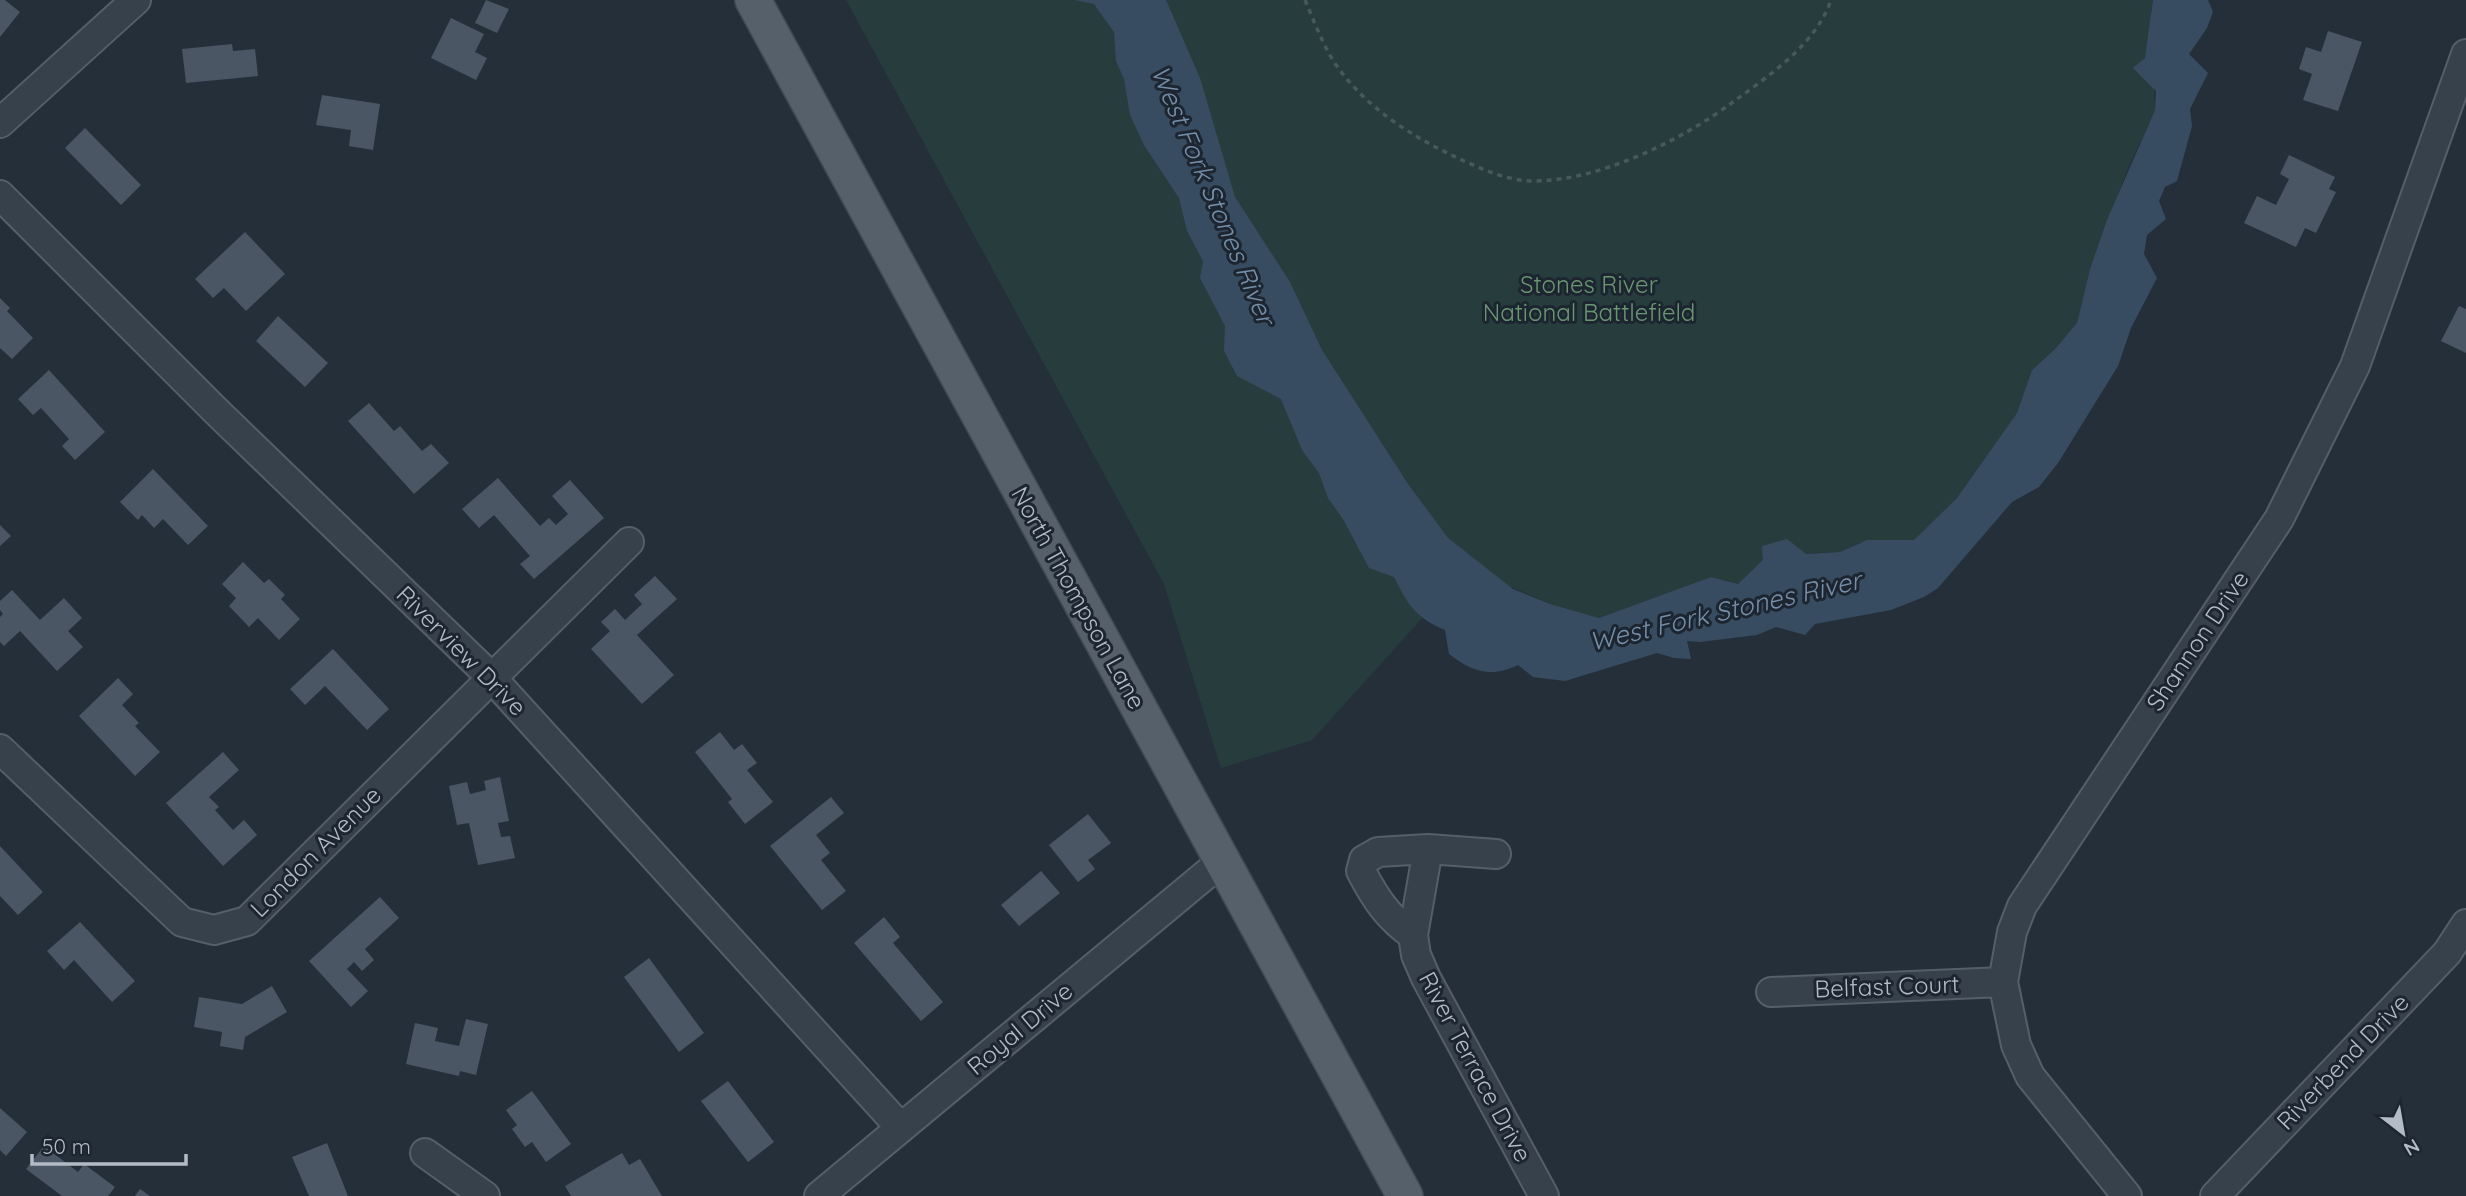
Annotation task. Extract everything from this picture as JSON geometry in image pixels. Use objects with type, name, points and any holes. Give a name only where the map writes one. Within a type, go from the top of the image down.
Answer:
[{"type":"main road","name":"North Thompson Lane","points":[[753,0],[1405,1196]]},
{"type":"street","points":[[0,123],[136,0]]},
{"type":"street","name":"Shannon Drive","points":[[2127,1196],[2030,1076],[2016,1045],[2003,982],[2012,932],[2022,906],[2278,519],[2355,366],[2466,54]]},
{"type":"street","name":"Riverview Drive","points":[[0,195],[215,410],[491,677],[901,1128]]},
{"type":"street","name":"London Avenue","points":[[0,749],[182,922],[214,930],[247,921],[629,542]]},
{"type":"street","points":[[1413,935],[1396,924],[1377,901],[1361,871],[1364,860],[1378,852],[1428,849],[1496,854]]},
{"type":"street","name":"River Terrace Drive","points":[[1428,849],[1413,935],[1416,954],[1426,978],[1544,1196]]},
{"type":"street","name":"Royal Drive","points":[[819,1196],[1222,862]]},
{"type":"street","name":"Riverbend Drive","points":[[2215,1196],[2447,953],[2466,924]]},
{"type":"street","name":"Belfast Court","points":[[1771,992],[2003,982]]},
{"type":"street","points":[[425,1153],[485,1196]]},
{"type":"path","points":[[1305,0],[1334,62],[1363,96],[1401,129],[1500,177],[1532,181],[1569,179],[1610,166],[1667,143],[1712,118],[1797,51],[1826,13],[1831,0]]},
{"type":"green space","name":"Stones River National Battlefield","points":[[846,0],[2153,0],[2151,11],[2155,110],[2127,171],[2090,269],[2077,323],[2032,370],[2017,413],[1957,498],[1914,540],[1876,540],[1859,543],[1840,552],[1813,553],[1738,584],[1711,577],[1599,618],[1550,604],[1509,586],[1463,573],[1312,740],[1221,768],[1164,584]]},
{"type":"water","name":"West Fork Stones River","points":[[1075,0],[1166,0],[1200,78],[1235,197],[1290,282],[1322,350],[1408,484],[1448,538],[1513,589],[1550,604],[1599,618],[1711,577],[1738,584],[1763,560],[1762,546],[1787,539],[1806,554],[1840,552],[1867,540],[1914,540],[1957,498],[2017,413],[2032,370],[2077,323],[2090,269],[2107,220],[2155,110],[2156,91],[2133,68],[2145,58],[2153,0],[2208,0],[2213,12],[2207,28],[2189,54],[2208,73],[2190,109],[2192,126],[2177,181],[2165,187],[2159,201],[2166,219],[2147,235],[2144,254],[2157,278],[2131,328],[2118,366],[2058,463],[2039,487],[2012,502],[1938,588],[1924,597],[1891,610],[1815,624],[1805,635],[1776,627],[1757,635],[1700,642],[1687,641],[1691,659],[1657,653],[1565,681],[1533,677],[1518,665],[1490,672],[1466,665],[1449,654],[1445,630],[1427,621],[1414,610],[1394,577],[1369,568],[1343,519],[1328,498],[1319,473],[1302,450],[1281,399],[1237,376],[1224,351],[1225,326],[1200,278],[1203,261],[1187,231],[1179,198],[1144,145],[1130,115],[1124,79],[1116,61],[1114,32],[1094,4]]},
{"type":"building","points":[[0,0],[5,0],[20,12],[0,37]]},
{"type":"building","points":[[486,0],[509,9],[497,33],[475,23]]},
{"type":"building","points":[[451,18],[484,34],[475,52],[487,58],[476,80],[431,58]]},
{"type":"building","points":[[2328,31],[2362,42],[2338,111],[2303,100],[2312,74],[2299,69],[2306,47],[2321,52]]},
{"type":"building","points":[[232,44],[233,51],[255,49],[258,76],[186,83],[182,49]]},
{"type":"building","points":[[322,95],[380,104],[373,150],[349,146],[351,130],[316,125]]},
{"type":"building","points":[[85,128],[141,185],[121,205],[65,148]]},
{"type":"building","points":[[2289,155],[2335,177],[2329,189],[2336,192],[2316,233],[2305,228],[2296,247],[2244,223],[2257,196],[2276,205],[2289,179],[2280,174]]},
{"type":"building","points":[[245,232],[285,274],[246,311],[224,288],[213,298],[195,279]]},
{"type":"building","points":[[0,298],[10,308],[7,311],[33,338],[12,359],[0,348]]},
{"type":"building","points":[[2459,306],[2466,309],[2466,353],[2441,341]]},
{"type":"building","points":[[278,316],[328,363],[305,387],[256,341]]},
{"type":"building","points":[[49,370],[105,432],[75,460],[62,446],[69,439],[41,408],[33,415],[18,399]]},
{"type":"building","points":[[369,403],[394,431],[400,426],[422,451],[431,444],[449,463],[414,494],[348,421]]},
{"type":"building","points":[[153,469],[208,526],[188,545],[163,519],[154,528],[142,515],[138,520],[120,502]]},
{"type":"building","points":[[498,478],[540,526],[549,518],[556,525],[568,514],[552,496],[570,480],[604,518],[534,579],[520,564],[530,556],[494,515],[479,528],[462,509]]},
{"type":"building","points":[[0,525],[11,536],[0,546]]},
{"type":"building","points":[[243,562],[264,583],[269,579],[285,595],[281,599],[300,619],[279,640],[258,618],[249,627],[229,606],[236,598],[222,584]]},
{"type":"building","points":[[655,576],[677,599],[637,635],[674,675],[642,704],[591,649],[610,631],[601,622],[615,609],[625,620],[642,604],[634,595]]},
{"type":"building","points":[[12,590],[40,620],[64,598],[82,618],[68,631],[83,647],[57,671],[20,631],[4,646],[0,642],[0,617],[3,614],[0,601]]},
{"type":"building","points":[[333,649],[389,709],[367,730],[325,686],[305,705],[290,689]]},
{"type":"building","points":[[118,678],[133,694],[122,705],[139,723],[135,726],[160,752],[135,776],[79,716]]},
{"type":"building","points":[[720,732],[734,750],[742,744],[757,763],[747,770],[773,802],[745,824],[728,802],[732,799],[695,752]]},
{"type":"building","points":[[223,752],[239,770],[209,797],[219,807],[215,810],[233,830],[244,820],[257,835],[223,866],[166,803]]},
{"type":"building","points":[[500,777],[509,821],[498,823],[501,837],[510,836],[515,858],[478,865],[469,823],[457,825],[449,786],[467,782],[470,794],[486,790],[484,781]]},
{"type":"building","points":[[831,797],[844,813],[816,835],[830,853],[821,860],[846,891],[822,910],[770,846]]},
{"type":"building","points":[[1088,814],[1111,843],[1088,860],[1095,869],[1078,882],[1049,845]]},
{"type":"building","points":[[0,846],[43,892],[18,915],[0,896]]},
{"type":"building","points":[[1041,871],[1060,893],[1019,926],[1001,905]]},
{"type":"building","points":[[380,897],[399,918],[365,949],[374,960],[362,971],[354,962],[347,969],[368,991],[351,1007],[309,961]]},
{"type":"building","points":[[884,917],[900,937],[893,943],[943,1002],[921,1021],[854,943]]},
{"type":"building","points":[[80,922],[135,981],[112,1002],[74,960],[64,970],[47,951]]},
{"type":"building","points":[[649,958],[704,1033],[679,1052],[624,977]]},
{"type":"building","points":[[272,986],[287,1012],[245,1037],[243,1050],[220,1046],[222,1032],[194,1027],[199,997],[242,1004]]},
{"type":"building","points":[[466,1019],[488,1024],[476,1075],[460,1071],[459,1076],[406,1064],[415,1023],[438,1028],[435,1041],[459,1046]]},
{"type":"building","points":[[728,1081],[774,1142],[748,1162],[701,1101]]},
{"type":"building","points":[[532,1091],[571,1144],[546,1162],[532,1142],[525,1147],[512,1129],[517,1125],[506,1110]]},
{"type":"building","points":[[0,1108],[27,1132],[6,1156],[0,1150]]},
{"type":"building","points":[[327,1143],[348,1196],[309,1196],[292,1157]]},
{"type":"building","points":[[44,1146],[78,1172],[84,1164],[115,1187],[108,1196],[62,1196],[26,1169]]},
{"type":"building","points":[[622,1153],[629,1165],[640,1159],[662,1196],[571,1196],[565,1186]]},
{"type":"building","points":[[140,1189],[150,1196],[135,1196]]}]
